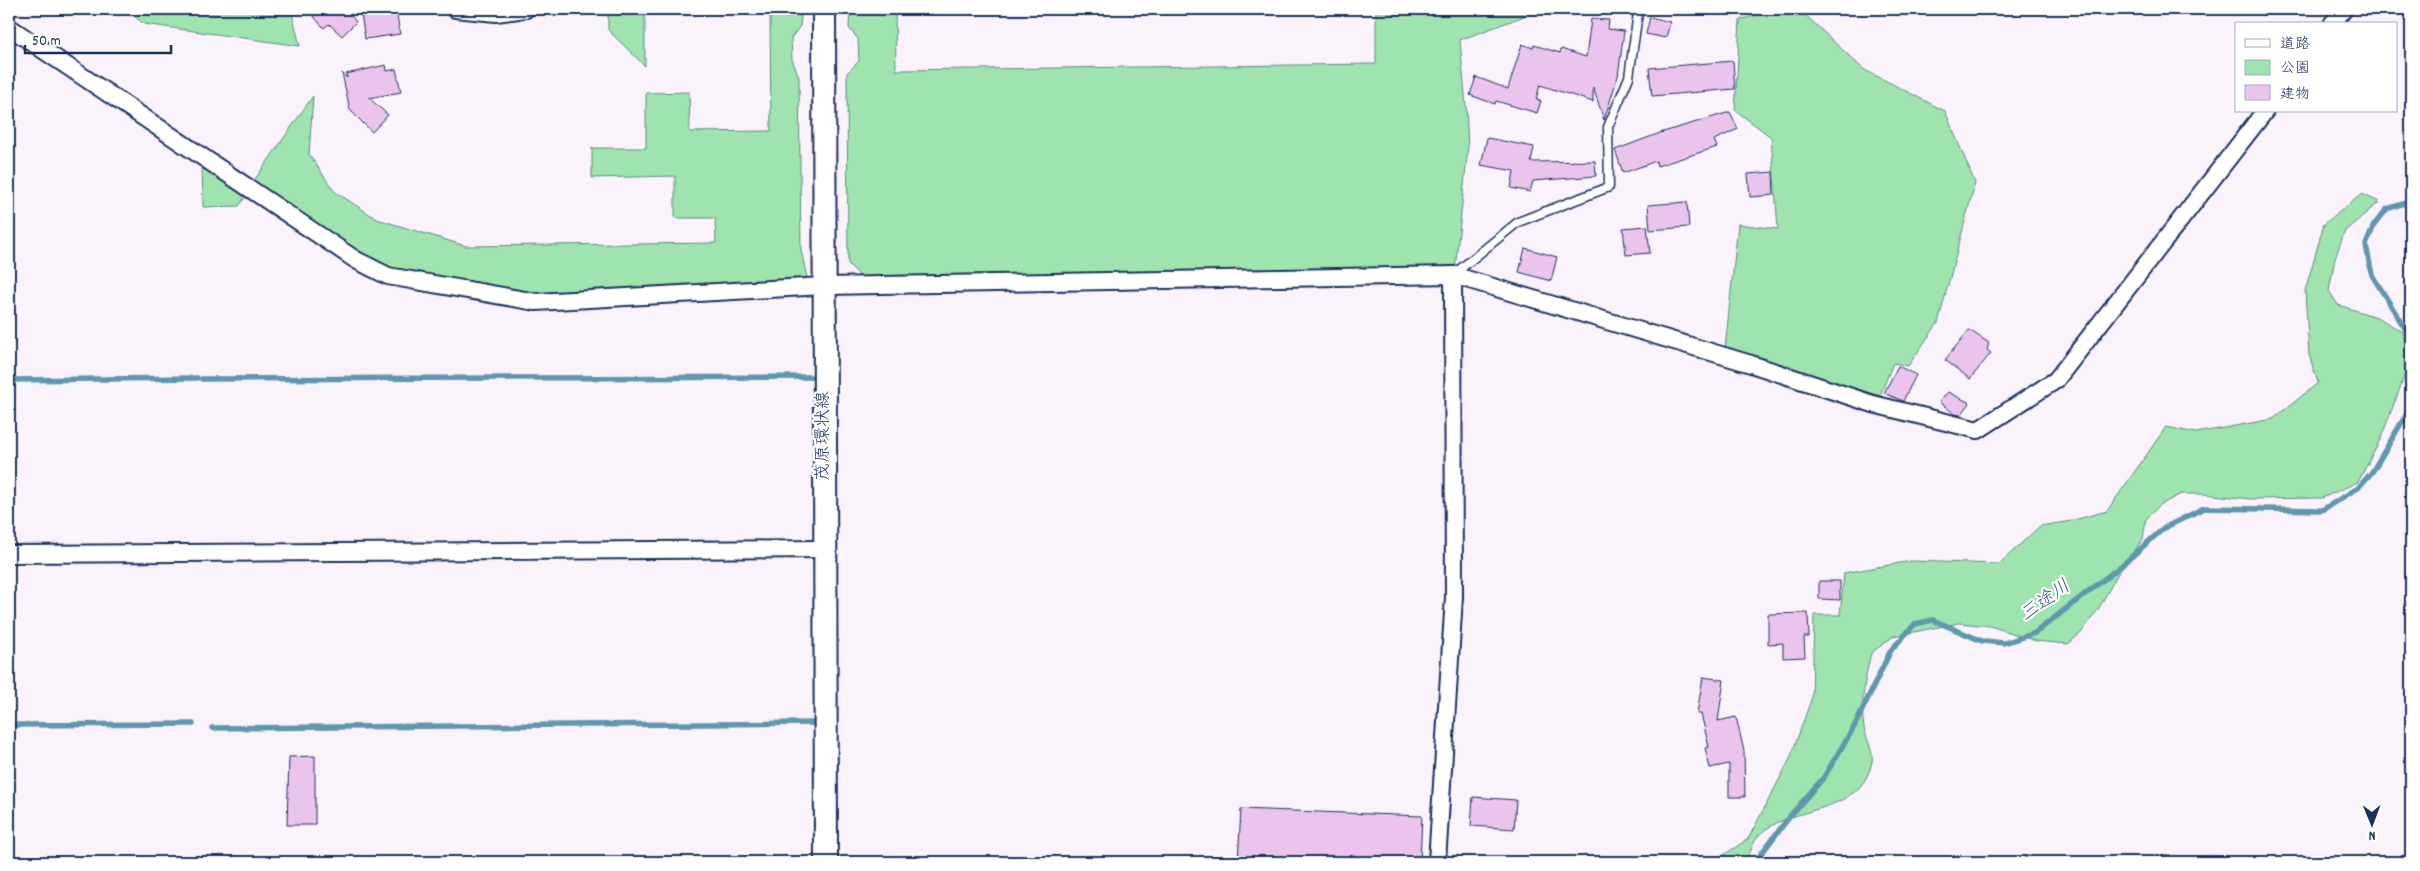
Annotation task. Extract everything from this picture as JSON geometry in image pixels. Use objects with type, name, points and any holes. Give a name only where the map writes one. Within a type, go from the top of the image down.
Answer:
[{"type":"main road","name":"茂原環状線","points":[[824,9],[826,862]]},
{"type":"street","points":[[455,9],[496,13],[526,9]]},
{"type":"street","points":[[2334,22],[2344,9]]},
{"type":"street","points":[[9,27],[356,260],[388,276],[536,302],[824,286],[1453,275],[1751,364],[1873,404],[1978,430],[2056,380],[2264,112]]},
{"type":"street","points":[[1438,862],[1454,596],[1453,275]]},
{"type":"street","points":[[9,554],[825,549]]},
{"type":"lane","points":[[1453,275],[1518,222],[1609,188],[1608,127],[1629,77],[1638,13]]},
{"type":"green space","points":[[125,9],[291,9],[300,46],[144,24]]},
{"type":"green space","points":[[608,9],[645,9],[645,66],[608,30]]},
{"type":"green space","points":[[770,9],[802,9],[800,26],[791,38],[792,59],[799,77],[801,250],[808,282],[533,297],[387,268],[359,256],[251,185],[313,96],[309,154],[334,191],[377,219],[466,246],[716,243],[715,218],[675,218],[675,176],[592,178],[592,148],[646,148],[646,93],[689,92],[690,132],[771,131]]},
{"type":"green space","points":[[850,9],[895,9],[896,70],[1376,64],[1376,9],[1543,9],[1460,40],[1468,148],[1455,270],[864,280],[848,264],[847,73],[859,61],[858,39],[849,28]]},
{"type":"green space","points":[[1776,9],[1799,9],[1863,69],[1945,111],[1975,183],[1938,323],[1908,366],[1893,363],[1878,401],[1725,349],[1738,224],[1778,229],[1771,137],[1735,110],[1740,20]]},
{"type":"green space","points":[[202,162],[242,187],[246,196],[239,206],[203,207]]},
{"type":"green space","points":[[2362,194],[2379,202],[2345,231],[2335,258],[2329,291],[2338,305],[2377,317],[2403,332],[2408,352],[2408,367],[2381,438],[2358,482],[2322,498],[2251,499],[2203,494],[2181,494],[2160,505],[2146,519],[2143,539],[2117,575],[2099,608],[2081,633],[2068,644],[2036,641],[1990,626],[1959,623],[1894,636],[1871,653],[1867,672],[1863,700],[1863,718],[1864,728],[1871,749],[1872,762],[1865,780],[1854,792],[1840,801],[1772,825],[1759,835],[1745,862],[1713,862],[1748,839],[1790,759],[1812,697],[1814,615],[1840,615],[1844,573],[1911,561],[1999,564],[2040,526],[2066,522],[2107,511],[2166,427],[2196,433],[2273,419],[2318,383],[2309,355],[2305,291],[2324,224]]},
{"type":"building","points":[[307,9],[346,9],[356,22],[342,36],[329,24],[324,28]]},
{"type":"building","points":[[396,9],[400,34],[365,39],[361,14]]},
{"type":"building","points":[[1650,17],[1670,22],[1666,38],[1646,34]]},
{"type":"building","points":[[1591,19],[1609,20],[1608,29],[1624,31],[1618,76],[1604,120],[1593,87],[1593,102],[1540,85],[1536,99],[1541,101],[1537,113],[1496,101],[1495,104],[1470,95],[1476,77],[1508,89],[1522,44],[1533,48],[1534,45],[1560,53],[1561,49],[1586,57]]},
{"type":"building","points":[[1733,61],[1735,89],[1652,96],[1649,68]]},
{"type":"building","points":[[386,65],[387,71],[396,69],[401,92],[369,98],[388,115],[372,132],[350,110],[342,73],[347,78],[346,74]]},
{"type":"building","points":[[1730,112],[1738,129],[1714,140],[1717,147],[1657,166],[1656,161],[1623,173],[1615,150],[1660,133]]},
{"type":"building","points":[[1487,138],[1534,147],[1531,162],[1595,161],[1596,176],[1533,181],[1530,192],[1511,188],[1514,171],[1481,165]]},
{"type":"building","points":[[1773,172],[1774,195],[1750,197],[1748,174]]},
{"type":"building","points":[[1687,202],[1689,227],[1650,230],[1648,205]]},
{"type":"building","points":[[1647,226],[1650,253],[1626,255],[1623,228]]},
{"type":"building","points":[[1525,248],[1557,257],[1551,281],[1519,272]]},
{"type":"building","points":[[1969,330],[1989,343],[1987,350],[1991,353],[1970,379],[1945,360]]},
{"type":"building","points":[[1898,366],[1916,375],[1903,401],[1884,393]]},
{"type":"building","points":[[1948,392],[1970,403],[1961,415],[1955,414],[1939,402]]},
{"type":"building","points":[[1819,581],[1840,581],[1840,600],[1819,599]]},
{"type":"building","points":[[1808,613],[1809,637],[1804,637],[1805,657],[1783,658],[1783,643],[1768,644],[1768,614]]},
{"type":"building","points":[[1703,677],[1724,680],[1718,721],[1736,717],[1744,751],[1745,797],[1729,797],[1729,764],[1710,768],[1705,748],[1709,747],[1701,714],[1697,714]]},
{"type":"building","points":[[315,756],[315,825],[287,825],[289,757]]},
{"type":"building","points":[[1473,797],[1516,800],[1514,829],[1471,826]]},
{"type":"building","points":[[1241,809],[1422,816],[1420,862],[1238,862]]},
{"type":"waterway","name":"三途川","points":[[2411,201],[2387,209],[2374,225],[2366,245],[2372,275],[2411,338]]},
{"type":"waterway","points":[[202,379],[818,377]]},
{"type":"waterway","points":[[9,380],[197,378]]},
{"type":"waterway","name":"三途川","points":[[1755,862],[1790,816],[1824,777],[1854,727],[1891,650],[1915,624],[1933,620],[1982,641],[2004,643],[2035,633],[2121,566],[2164,528],[2204,508],[2322,510],[2358,488],[2372,472],[2411,407]]},
{"type":"waterway","points":[[212,728],[818,723]]},
{"type":"waterway","points":[[9,725],[193,724]]}]
